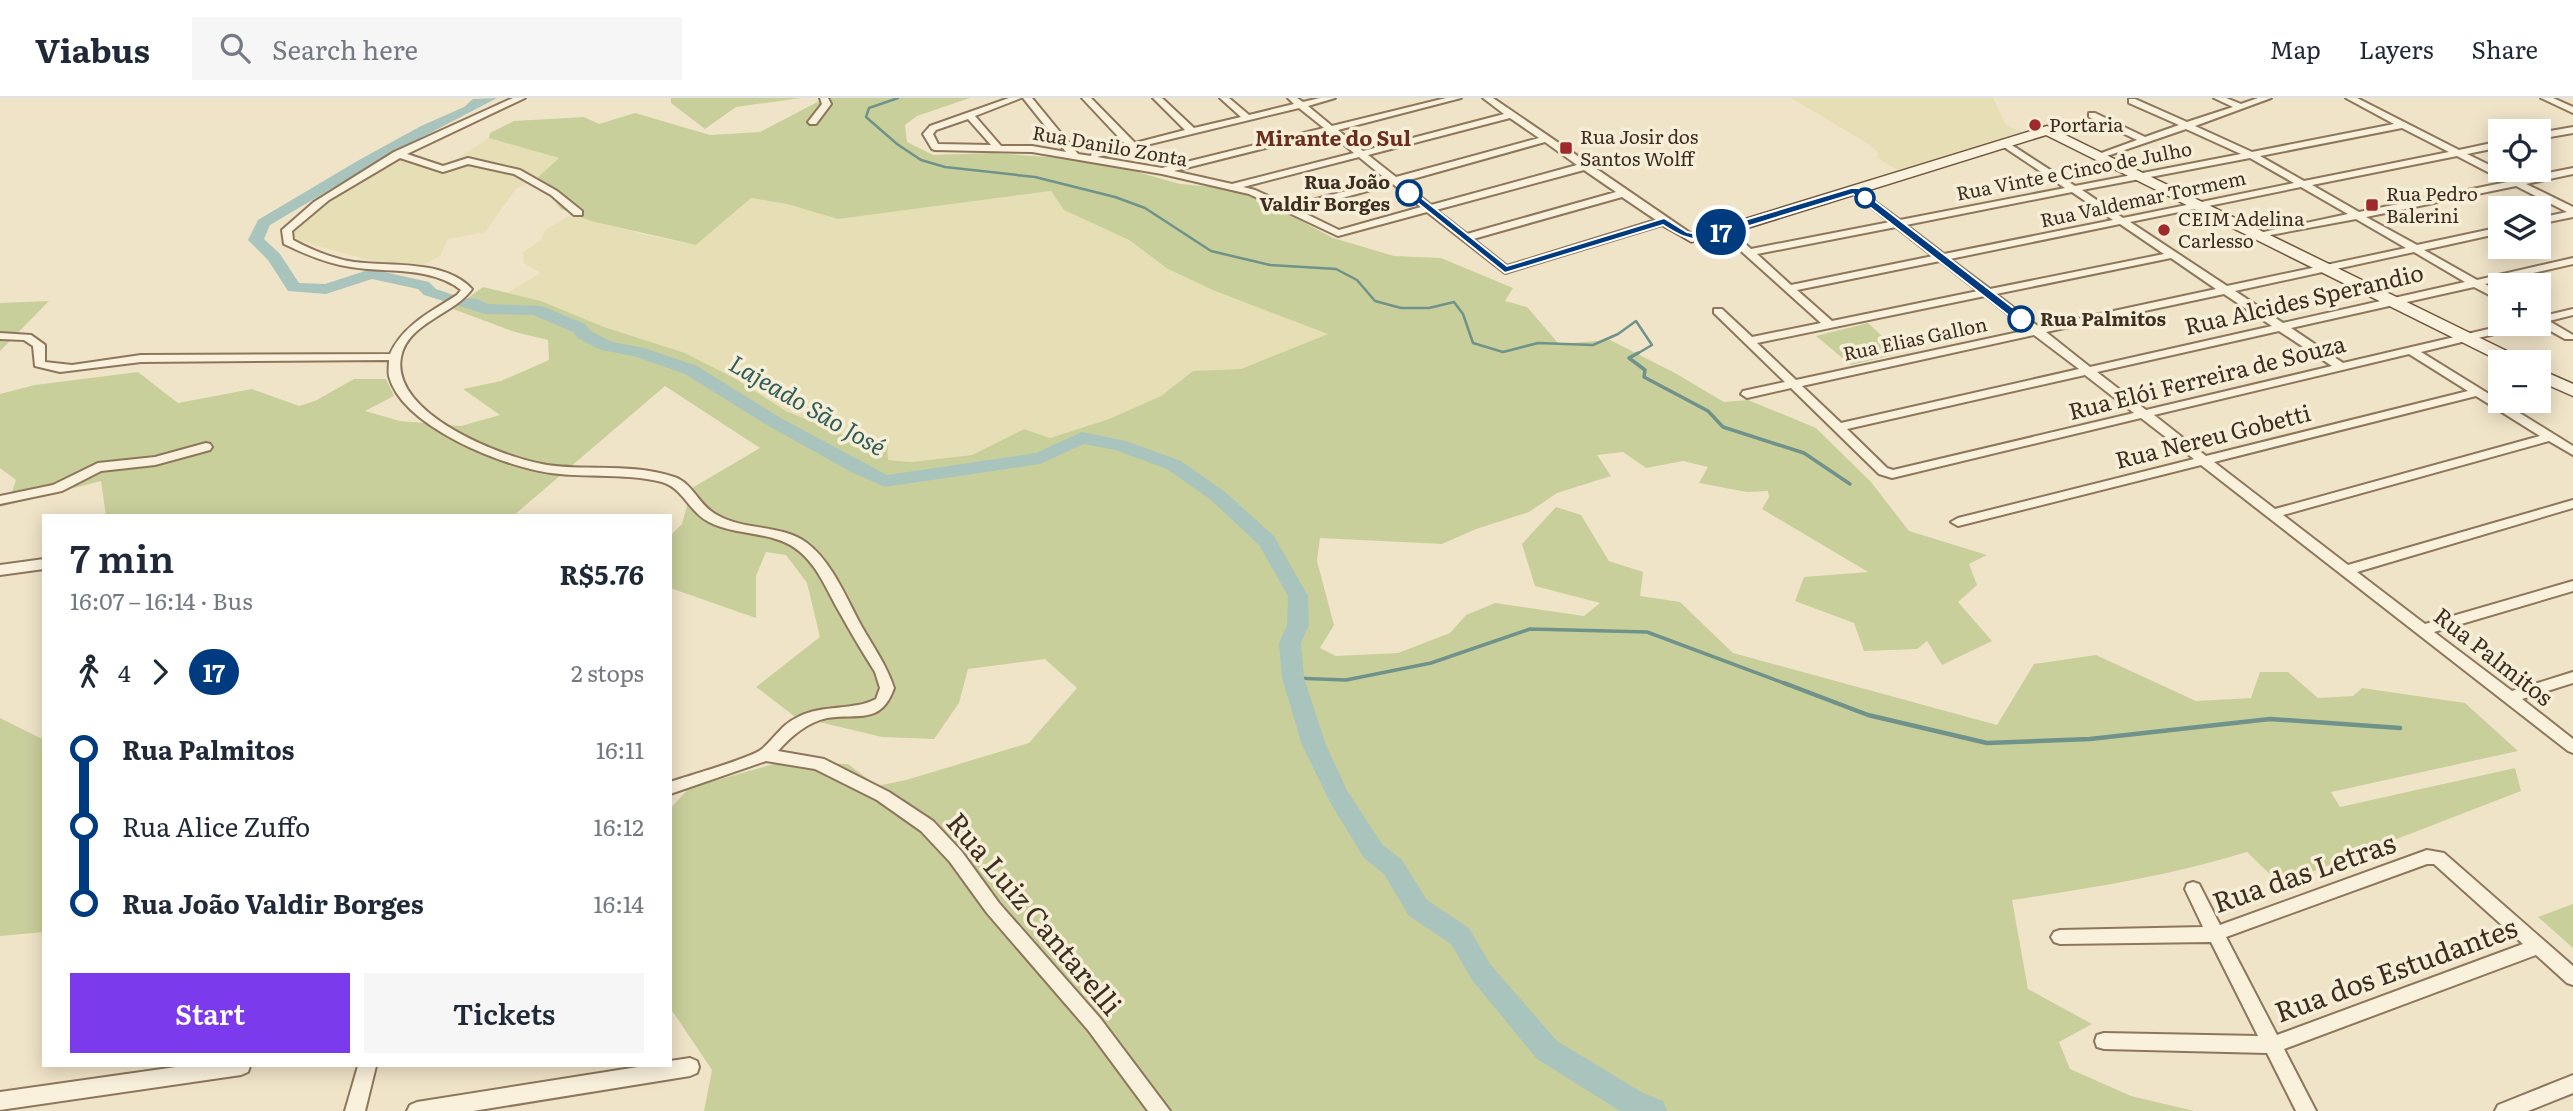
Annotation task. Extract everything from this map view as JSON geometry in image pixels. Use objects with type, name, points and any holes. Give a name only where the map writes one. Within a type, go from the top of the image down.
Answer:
[{"type":"street","points":[[521,98],[458,124],[397,154],[298,217],[287,230],[288,242],[340,262],[423,270],[462,283],[467,289],[461,297],[407,335],[394,357],[396,381],[414,405],[442,430],[531,466],[610,471],[672,481],[684,489],[701,512],[725,525],[766,533],[802,545],[828,577],[882,672],[887,688],[882,702],[870,709],[825,713],[802,721],[780,738],[766,755],[672,787]]},
{"type":"street","points":[[813,122],[827,104],[824,98]]},
{"type":"street","name":"Rua Danilo Zonta","points":[[1017,98],[933,128],[928,134],[930,142],[935,147],[950,149],[1032,149],[1073,154],[1162,171],[1271,199],[1338,233],[1429,209]]},
{"type":"street","points":[[1027,98],[1073,154]]},
{"type":"street","points":[[1086,98],[1133,146]]},
{"type":"street","points":[[1157,98],[1192,132]]},
{"type":"street","points":[[1224,98],[1247,118]]},
{"type":"street","points":[[1292,98],[1505,270],[1664,221]]},
{"type":"street","points":[[1088,157],[1331,98]]},
{"type":"street","points":[[1162,171],[1457,98]]},
{"type":"street","points":[[1487,98],[1691,237],[1725,231],[2047,130],[2491,350]]},
{"type":"street","points":[[2218,98],[2241,107]]},
{"type":"street","points":[[2101,155],[2267,98]]},
{"type":"street","points":[[2350,98],[2573,213]]},
{"type":"street","points":[[2546,98],[2573,110]]},
{"type":"street","points":[[2132,100],[2250,154],[2488,290]]},
{"type":"street","points":[[969,114],[998,148]]},
{"type":"street","points":[[1231,187],[1512,115]]},
{"type":"street","points":[[2092,115],[2145,140]]},
{"type":"street","name":"Rua Vinte e Cinco de Julho","points":[[1751,252],[2403,125]]},
{"type":"street","points":[[2551,134],[2573,130]]},
{"type":"street","points":[[1291,209],[1547,139]]},
{"type":"street","points":[[2004,143],[2343,368]]},
{"type":"street","name":"Rua Valdemar Tormem","points":[[1791,288],[2488,147]]},
{"type":"street","points":[[397,154],[443,169],[468,161],[517,172],[554,193],[579,213]]},
{"type":"street","points":[[1429,209],[1586,166]]},
{"type":"street","points":[[2258,236],[2573,171]]},
{"type":"street","name":"Rua Palmitos","points":[[1854,190],[2573,747]]},
{"type":"street","points":[[1465,238],[1624,193]]},
{"type":"street","points":[[2551,218],[2573,213]]},
{"type":"street","points":[[1725,231],[1830,325]]},
{"type":"street","name":"Rua Elias Gallon","points":[[1747,394],[2488,233]]},
{"type":"street","points":[[1750,341],[2172,255]]},
{"type":"street","name":"Rua Alcides Sperandio","points":[[1839,427],[2573,261]]},
{"type":"street","points":[[1718,311],[1839,427]]},
{"type":"street","points":[[2551,317],[2573,312]]},
{"type":"street","points":[[2551,327],[2569,337]]},
{"type":"street","name":"Rua Elói Ferreira de Souza","points":[[1839,427],[1883,471],[1900,474],[2488,332]]},
{"type":"street","points":[[0,336],[27,337],[38,345],[39,364],[51,369],[128,359],[394,357]]},
{"type":"street","points":[[2410,350],[2573,452]]},
{"type":"street","points":[[2551,380],[2573,391]]},
{"type":"street","name":"Rua Nereu Gobetti","points":[[1958,523],[2478,392]]},
{"type":"street","points":[[2274,513],[2551,437]]},
{"type":"street","points":[[0,500],[57,488],[98,467],[155,461],[206,447]]},
{"type":"street","points":[[2345,570],[2573,504]]},
{"type":"street","points":[[0,570],[42,564]]},
{"type":"street","points":[[2423,630],[2573,586]]},
{"type":"street","points":[[2508,698],[2573,677]]},
{"type":"street","name":"Rua Luiz Cantarelli","points":[[766,755],[818,763],[883,796],[927,826],[956,857],[993,908],[1094,1024],[1160,1111]]},
{"type":"street","name":"Rua das Letras","points":[[2060,937],[2215,934],[2427,858],[2438,858],[2539,946]]},
{"type":"street","points":[[2193,889],[2306,1111]]},
{"type":"street","points":[[2539,946],[2573,977]]},
{"type":"street","name":"Rua dos Estudantes","points":[[2104,1041],[2272,1045],[2539,946]]},
{"type":"street","points":[[0,1101],[170,1071],[227,1067]]},
{"type":"street","points":[[355,1111],[368,1067]]},
{"type":"street","points":[[417,1111],[690,1067]]},
{"type":"street","points":[[2505,1111],[2573,1084]]},
{"type":"shaded area","points":[[1791,98],[1993,98],[2006,125],[2022,132],[1898,170],[1877,158],[1878,152],[1867,143]]},
{"type":"shaded area","points":[[489,138],[559,158],[537,178],[516,189],[485,232],[448,239],[440,256],[423,265],[376,262],[297,240],[292,234],[293,227],[305,214],[395,159],[438,171]]},
{"type":"shaded area","points":[[1051,191],[1064,210],[1129,240],[1168,269],[1215,291],[1329,334],[1241,369],[1193,371],[1161,396],[1109,419],[1050,438],[1024,429],[972,455],[912,462],[888,460],[868,445],[786,411],[736,379],[685,353],[604,327],[541,301],[507,293],[541,273],[524,263],[523,252],[541,240],[545,230],[573,214],[646,235],[696,245],[751,198],[787,204],[838,219]]},
{"type":"green space","points":[[671,98],[801,98],[736,107],[705,129],[671,103]]},
{"type":"green space","points":[[825,98],[970,98],[917,116],[905,125],[907,142],[933,155],[993,153],[1074,159],[1109,164],[1180,184],[1226,188],[1268,203],[1333,238],[1394,256],[1441,258],[1513,288],[1505,301],[1527,307],[1559,344],[1610,340],[1724,402],[1748,400],[1816,428],[1871,482],[1909,531],[1987,555],[1969,564],[1977,585],[1958,602],[1992,641],[1942,665],[1927,641],[1917,649],[1864,651],[1854,623],[1795,601],[1804,577],[1868,572],[1762,509],[1769,497],[1768,491],[1747,492],[1699,483],[1708,467],[1683,461],[1646,468],[1623,452],[1597,455],[1611,476],[1557,493],[1529,512],[1476,529],[1442,544],[1320,538],[1317,561],[1334,625],[1320,648],[1336,656],[1398,653],[1450,633],[1466,615],[1495,603],[1584,616],[1600,603],[1535,586],[1522,544],[1556,507],[1581,515],[1609,561],[1643,572],[1640,596],[1680,602],[1733,653],[1997,725],[2034,664],[2096,655],[2196,701],[2251,698],[2260,672],[2288,672],[2318,698],[2353,696],[2362,688],[2465,703],[2518,751],[2331,792],[2340,807],[2515,768],[2521,791],[2280,884],[2247,852],[2159,875],[2012,900],[2028,989],[2092,1024],[2059,1042],[2070,1069],[2131,1096],[2194,1111],[704,1111],[712,1070],[672,1012],[672,807],[689,788],[781,762],[848,764],[877,786],[906,780],[1029,743],[1077,688],[1045,659],[968,669],[959,703],[934,739],[882,737],[794,716],[756,687],[820,637],[807,583],[786,555],[766,552],[756,576],[756,618],[672,589],[672,534],[682,524],[692,488],[760,448],[665,386],[515,514],[106,514],[101,481],[0,507],[12,492],[16,480],[0,468],[0,394],[35,385],[138,372],[178,403],[252,389],[299,406],[315,401],[354,379],[386,379],[394,396],[365,411],[400,421],[461,426],[500,415],[463,389],[501,381],[549,360],[548,340],[515,332],[453,309],[483,287],[541,301],[604,327],[685,353],[736,379],[786,411],[868,445],[887,439],[888,460],[912,462],[972,455],[1024,429],[1050,438],[1109,419],[1161,396],[1193,371],[1241,369],[1328,334],[1215,291],[1168,269],[1129,240],[1064,210],[1051,191],[838,219],[787,204],[751,198],[696,245],[591,221],[561,209],[537,178],[559,158],[489,138],[490,133],[514,121],[584,117],[599,124],[635,113],[710,135],[760,132]]},
{"type":"green space","points":[[49,301],[0,351],[0,303]]},
{"type":"green space","points":[[1868,323],[1900,353],[1851,365],[1816,336]]},
{"type":"green space","points":[[0,718],[42,739],[42,932],[0,936]]},
{"type":"green space","points":[[2573,904],[2573,948],[2538,917]]},
{"type":"waterway","name":"Lajeado São José","points":[[490,98],[405,140],[263,223],[256,240],[274,257],[294,288],[326,289],[371,274],[423,285],[430,292],[460,303],[472,302],[485,309],[536,310],[579,328],[585,335],[607,346],[638,352],[691,370],[773,421],[885,481],[1040,458],[1082,438],[1119,445],[1174,465],[1218,496],[1267,541],[1298,596],[1298,625],[1290,643],[1293,678],[1314,745],[1339,797],[1373,851],[1393,867],[1418,908],[1460,936],[1481,972],[1547,1050],[1633,1103],[1653,1111]]},
{"type":"waterway","points":[[898,98],[869,108],[866,117],[897,144],[921,160],[945,167],[1035,177],[1115,197],[1145,208],[1211,251],[1270,265],[1336,269],[1357,280],[1375,301],[1401,308],[1429,308],[1454,302],[1463,314],[1473,343],[1503,352],[1538,343],[1593,345],[1618,334],[1636,321],[1652,345],[1635,355]]},
{"type":"waterway","points":[[1638,353],[1629,358],[1645,370],[1644,377],[1708,411],[1723,427],[1804,453],[1850,484]]},
{"type":"waterway","points":[[1293,678],[1346,680],[1431,663],[1530,629],[1647,632],[1789,685]]},
{"type":"waterway","points":[[1784,683],[1868,715],[1987,743],[2090,739],[2270,719],[2400,728]]},
{"type":"bus line","name":"17","points":[[1409,193],[1505,270],[1664,221],[1691,237],[1707,236],[1854,190],[2021,319]]},
{"type":"place","name":"Portaria","points":[[2035,125]]},
{"type":"place","name":"Rua Josir dos Santos Wolff","points":[[1566,148]]},
{"type":"place","name":"Rua João Valdir Borges","points":[[1409,193]]},
{"type":"place","name":"Rua Pedro Balerini","points":[[2372,205]]},
{"type":"place","name":"CEIM Adelina Carlesso","points":[[2164,230]]},
{"type":"place","name":"Rua Palmitos","points":[[2021,319]]},
{"type":"district","name":"Mirante do Sul","points":[[1333,139]]}]
